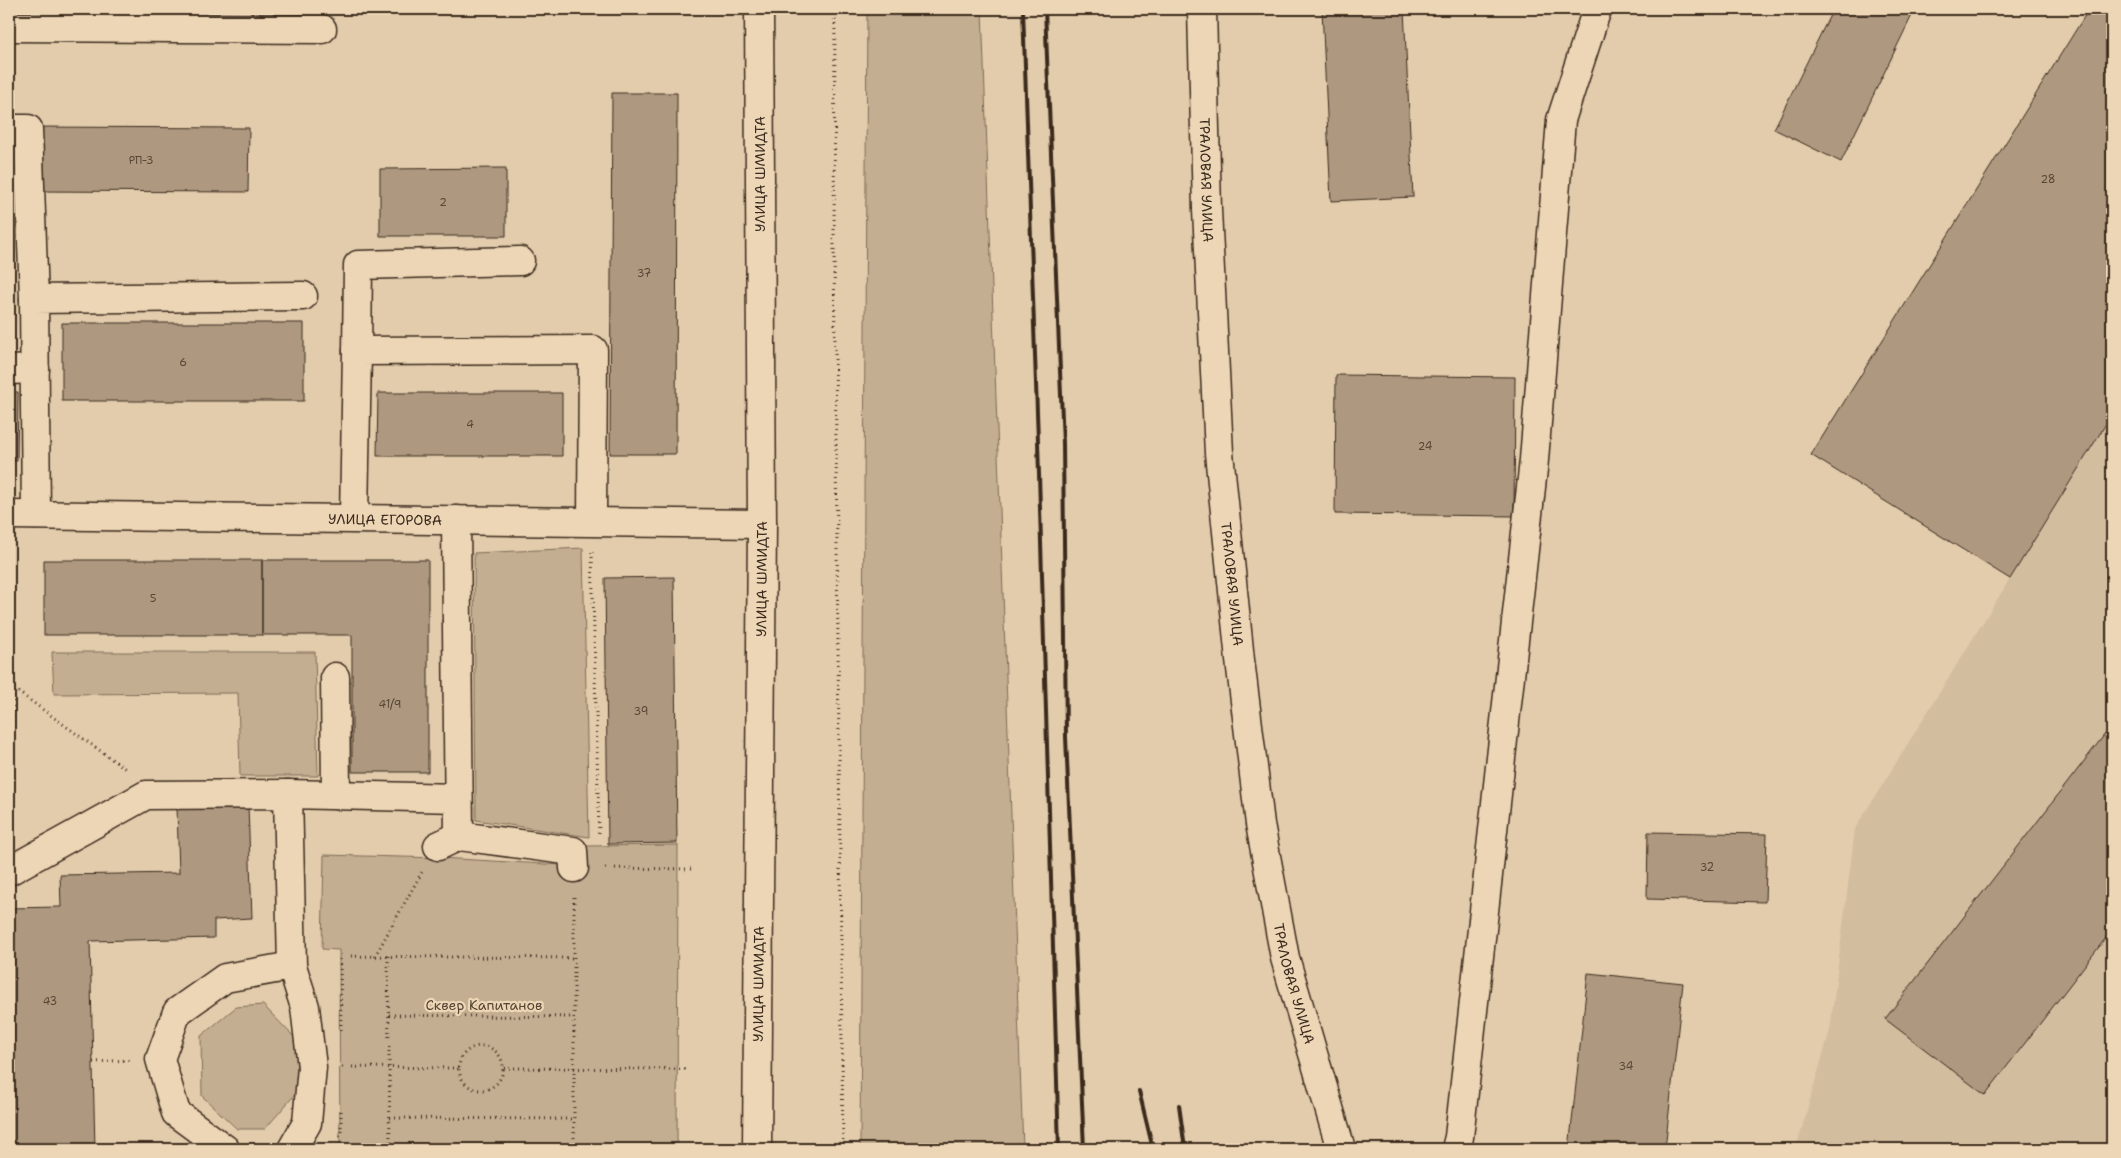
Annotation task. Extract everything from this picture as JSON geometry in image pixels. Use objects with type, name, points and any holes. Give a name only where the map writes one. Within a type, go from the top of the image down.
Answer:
[{"type":"street","name":"УЛИЦА ШМИДТА","points":[[757,1149],[762,524],[759,9]]},
{"type":"street","name":"ТРАЛОВАЯ УЛИЦА","points":[[1202,9],[1207,210],[1219,453],[1258,805],[1285,958],[1341,1149]]},
{"type":"street","points":[[1456,1149],[1533,470],[1561,120],[1596,9]]},
{"type":"street","points":[[9,27],[322,29]]},
{"type":"street","points":[[9,129],[28,129],[34,299],[22,370],[36,515]]},
{"type":"street","points":[[354,518],[358,265],[520,260]]},
{"type":"street","points":[[34,299],[303,296]]},
{"type":"street","points":[[357,351],[593,350],[592,521]]},
{"type":"street","name":"УЛИЦА ЕГОРОВА","points":[[9,515],[762,524]]},
{"type":"street","points":[[456,520],[458,798],[448,841],[573,851],[574,868]]},
{"type":"street","points":[[335,677],[336,795]]},
{"type":"street","points":[[11,869],[146,795],[288,794],[458,798]]},
{"type":"street","points":[[288,794],[292,966],[305,1007],[312,1067],[307,1123],[292,1149]]},
{"type":"street","points":[[225,1149],[176,1112],[160,1059],[177,1012],[226,978],[292,966]]},
{"type":"path","points":[[836,9],[834,245],[842,1149]]},
{"type":"path","points":[[592,521],[599,838]]},
{"type":"path","points":[[9,576],[13,689],[11,869]]},
{"type":"path","points":[[13,689],[161,794]]},
{"type":"path","points":[[375,956],[448,841]]},
{"type":"path","points":[[574,1149],[574,868],[690,869]]},
{"type":"path","points":[[340,956],[574,958]]},
{"type":"path","points":[[388,956],[390,1149]]},
{"type":"path","points":[[389,1015],[574,1017]]},
{"type":"path","points":[[482,1046],[490,1047],[497,1052],[504,1068],[502,1077],[497,1084],[490,1089],[481,1090],[472,1089],[465,1084],[460,1077],[459,1068],[461,1059],[466,1052],[473,1047],[482,1046]]},
{"type":"path","points":[[93,1062],[160,1059]]},
{"type":"path","points":[[341,1067],[459,1068]]},
{"type":"path","points":[[504,1068],[690,1069]]},
{"type":"path","points":[[390,1118],[574,1119]]},
{"type":"shaded area","points":[[2112,414],[2112,1149],[1796,1149],[1830,1030],[1855,829]]},
{"type":"green space","points":[[867,9],[982,9],[1023,1149],[860,1149]]},
{"type":"green space","points":[[583,548],[589,837],[476,820],[474,553]]},
{"type":"green space","points":[[52,652],[315,652],[318,776],[240,776],[238,693],[54,694]]},
{"type":"green space","name":"Сквер Капитанов","points":[[678,845],[677,1149],[340,1149],[339,950],[322,949],[324,855],[440,858],[562,865],[585,864],[586,846]]},
{"type":"green space","points":[[263,1005],[296,1039],[298,1091],[265,1129],[237,1129],[202,1096],[201,1036],[236,1007]]},
{"type":"building","points":[[1322,9],[1404,9],[1413,197],[1331,201]]},
{"type":"building","points":[[1833,9],[1915,9],[1841,162],[1774,129]]},
{"type":"building","points":[[2089,9],[2112,9],[2112,414],[2010,579],[1811,455]]},
{"type":"building","points":[[612,93],[677,93],[676,454],[610,454]]},
{"type":"building","points":[[33,127],[249,128],[248,192],[33,191]]},
{"type":"building","points":[[506,168],[506,236],[380,236],[380,169]]},
{"type":"building","points":[[62,323],[304,323],[304,401],[62,401]]},
{"type":"building","points":[[1336,375],[1515,377],[1514,516],[1335,514]]},
{"type":"building","points":[[9,392],[18,392],[17,461],[9,461]]},
{"type":"building","points":[[378,393],[562,393],[562,456],[377,456]]},
{"type":"building","points":[[44,560],[262,560],[262,635],[44,635]]},
{"type":"building","points":[[262,560],[428,560],[428,772],[352,772],[352,635],[262,635]]},
{"type":"building","points":[[674,577],[677,843],[608,844],[605,578]]},
{"type":"building","points":[[2112,725],[2112,930],[1985,1095],[1885,1019]]},
{"type":"building","points":[[248,806],[252,918],[214,920],[214,938],[90,941],[95,1149],[9,1149],[9,908],[61,907],[60,875],[179,873],[177,808]]},
{"type":"building","points":[[1648,832],[1767,834],[1765,902],[1647,899]]},
{"type":"building","points":[[1588,973],[1683,983],[1665,1149],[1569,1149]]},
{"type":"railway","points":[[1023,9],[1059,1149]]},
{"type":"railway","points":[[1045,9],[1063,443],[1066,737],[1084,1149]]},
{"type":"railway","points":[[1139,1091],[1153,1149]]},
{"type":"railway","points":[[1179,1105],[1185,1149]]}]
